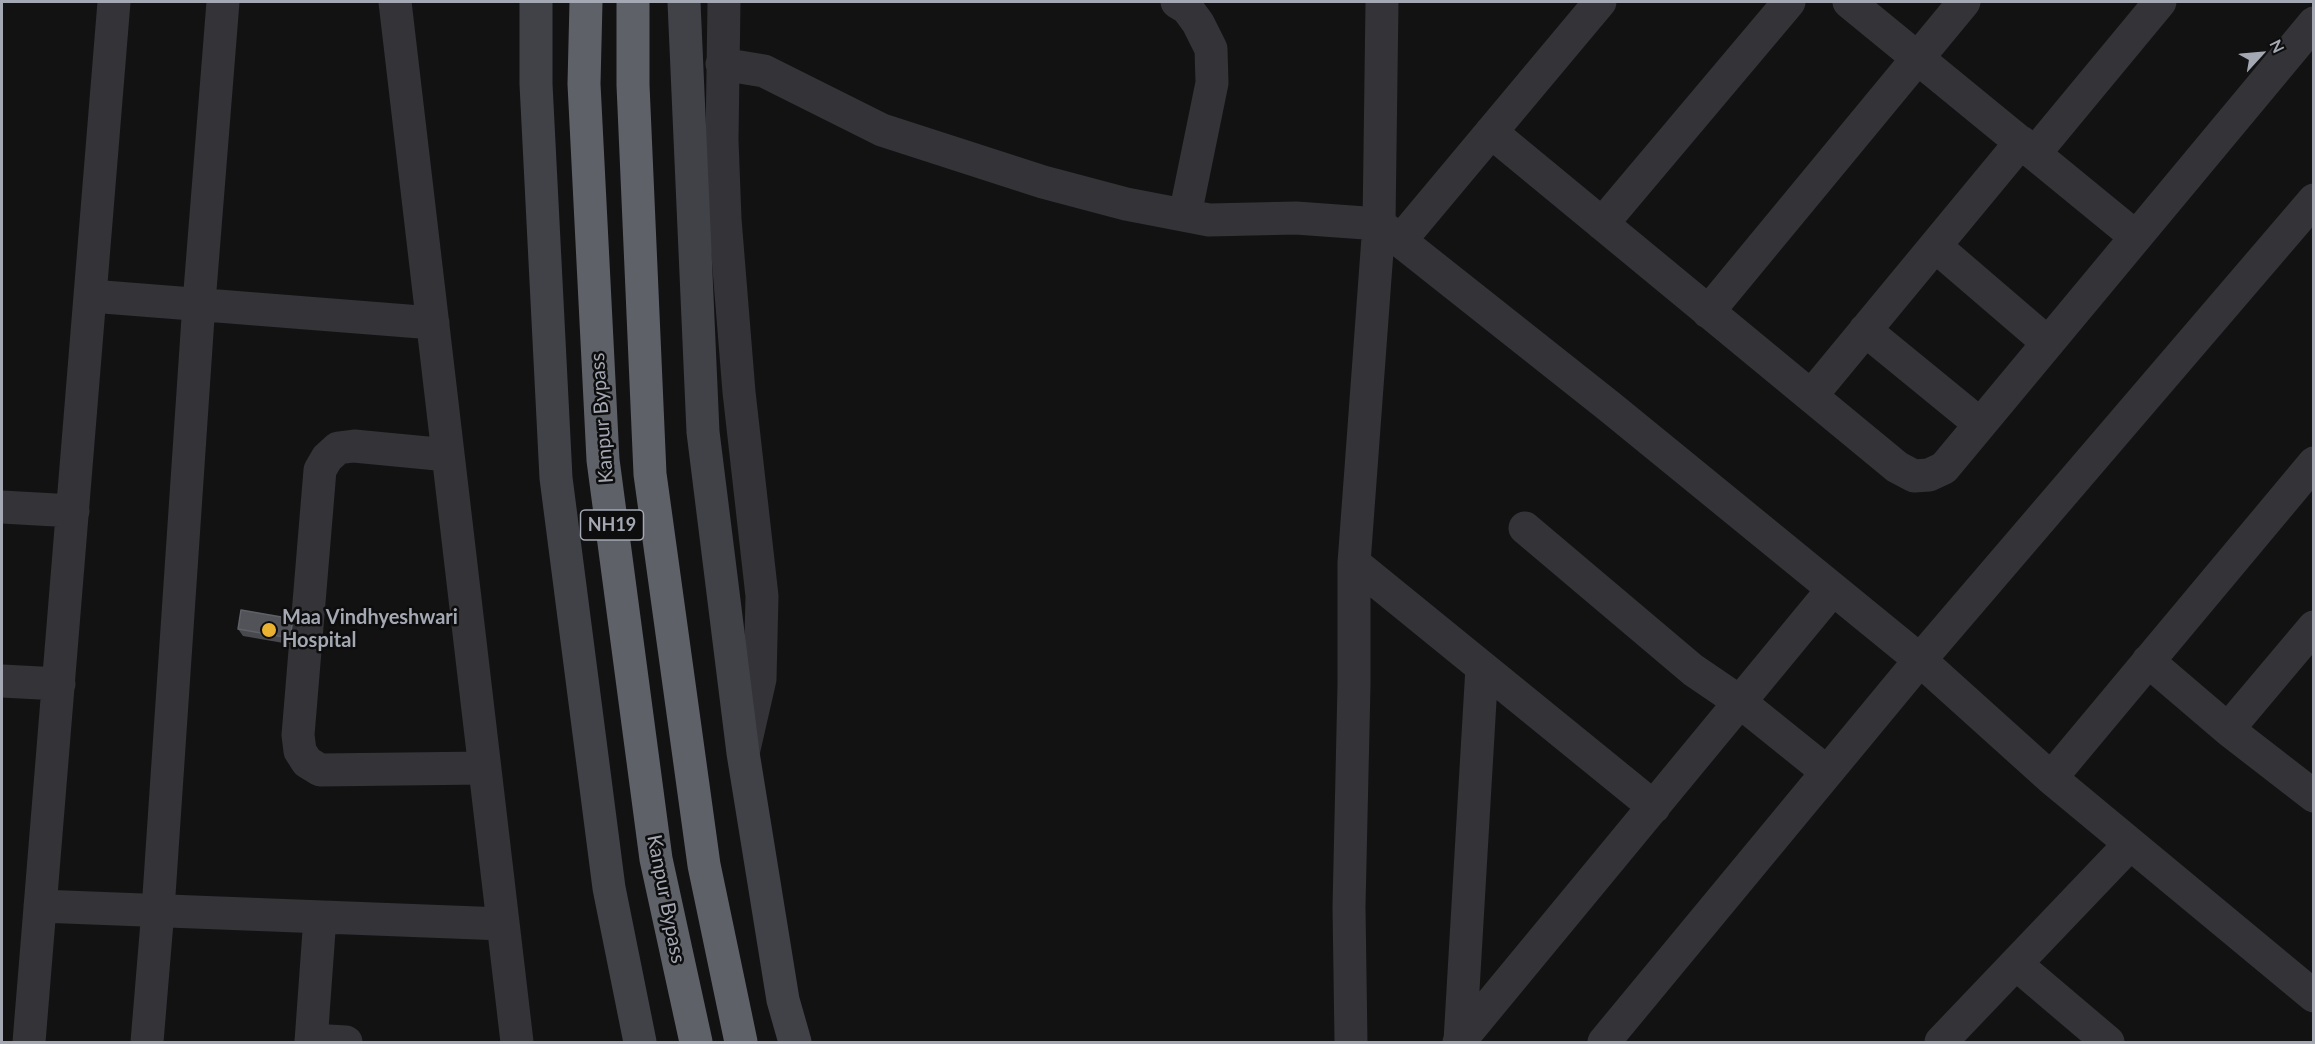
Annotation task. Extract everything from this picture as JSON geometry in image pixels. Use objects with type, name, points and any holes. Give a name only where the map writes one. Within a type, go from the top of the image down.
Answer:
[{"type":"highway","name":"Kanpur Bypass","points":[[586,2],[584,84],[603,460],[656,859],[696,1042]]},
{"type":"highway","name":"NH19","points":[[633,2],[633,85],[650,474],[704,865],[741,1042]]},
{"type":"main road","points":[[536,2],[536,84],[556,478],[609,888],[640,1042]]},
{"type":"main road","points":[[684,2],[703,432],[743,753],[783,1000],[795,1042]]},
{"type":"street","points":[[29,1042],[114,2]]},
{"type":"street","points":[[147,1042],[199,303],[223,2]]},
{"type":"street","points":[[395,2],[517,1042]]},
{"type":"street","points":[[724,2],[722,140],[725,219],[739,392],[762,596],[760,679],[743,753]]},
{"type":"street","points":[[1177,2],[1187,8],[1198,23],[1211,49],[1212,83],[1185,215]]},
{"type":"street","points":[[1352,1042],[1349,907],[1354,563],[1390,232],[1382,2]]},
{"type":"street","points":[[1390,232],[1491,132],[1600,2]]},
{"type":"street","points":[[1602,224],[1788,2]]},
{"type":"street","points":[[1849,2],[2136,237]]},
{"type":"street","points":[[1708,312],[1964,2]]},
{"type":"street","points":[[1811,396],[1935,246],[2028,148],[2160,2]]},
{"type":"street","points":[[1491,132],[1897,467],[1914,476],[1929,475],[1944,468],[2313,23]]},
{"type":"street","points":[[722,64],[764,71],[882,130],[1043,182],[1126,204],[1209,220],[1296,218],[1390,232],[1619,414],[1920,660],[2051,778],[2313,996]]},
{"type":"street","points":[[1604,1042],[1920,660],[2313,200]]},
{"type":"street","points":[[1935,246],[2048,342]]},
{"type":"street","points":[[91,296],[433,323]]},
{"type":"street","points":[[1865,330],[1980,424]]},
{"type":"street","points":[[448,455],[354,446],[338,448],[327,458],[320,470],[298,735],[300,751],[308,762],[320,770],[484,768]]},
{"type":"street","points":[[2051,778],[2313,463]]},
{"type":"street","points":[[2,507],[73,511]]},
{"type":"street","points":[[1525,528],[1693,670],[1740,702],[1827,772]]},
{"type":"street","points":[[1354,563],[1654,807]]},
{"type":"street","points":[[1460,1042],[1833,589]]},
{"type":"street","points":[[2230,731],[2239,716],[2313,627]]},
{"type":"street","points":[[2148,661],[2230,731],[2313,796]]},
{"type":"street","points":[[1460,1042],[1482,667]]},
{"type":"street","points":[[2,681],[59,684]]},
{"type":"street","points":[[1941,1042],[2130,844]]},
{"type":"street","points":[[40,906],[503,924]]},
{"type":"street","points":[[320,917],[311,1041],[346,1042]]},
{"type":"street","points":[[2016,964],[2108,1042]]},
{"type":"building","points":[[241,610],[293,619],[290,638],[238,629]]},
{"type":"place","name":"Maa Vindhyeshwari Hospital","points":[[269,630]]}]
